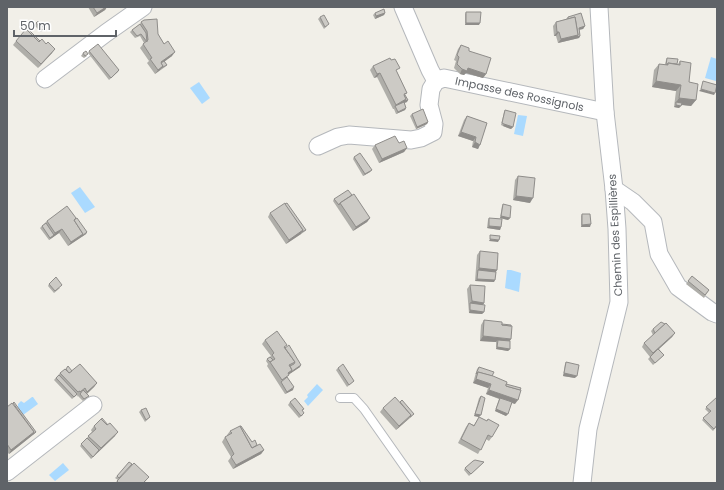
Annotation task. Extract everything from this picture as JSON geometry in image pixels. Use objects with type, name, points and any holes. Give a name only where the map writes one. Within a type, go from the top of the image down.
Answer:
[{"type":"street","points":[[45,78],[106,32],[143,7]]},
{"type":"street","points":[[318,146],[338,137],[349,135],[411,140],[421,138],[433,132],[434,124],[429,105],[431,89],[436,81],[403,7]]},
{"type":"street","name":"Chemin des Espillières","points":[[582,483],[588,429],[619,302],[617,229],[605,112],[599,7]]},
{"type":"street","name":"Impasse des Rossignols","points":[[436,81],[444,78],[605,112]]},
{"type":"street","points":[[614,189],[633,202],[653,222],[659,254],[678,287],[712,312],[717,314]]},
{"type":"street","points":[[7,472],[93,405]]},
{"type":"lane","points":[[340,398],[354,398],[364,409],[416,483]]},
{"type":"water","points":[[711,57],[717,59],[716,81],[705,78]]},
{"type":"water","points":[[199,82],[210,98],[202,104],[190,88]]},
{"type":"water","points":[[518,115],[527,116],[523,136],[514,134]]},
{"type":"water","points":[[80,187],[95,207],[85,213],[71,193]]},
{"type":"water","points":[[507,270],[521,273],[519,292],[505,288]]},
{"type":"water","points":[[317,384],[323,390],[308,406],[304,401],[308,397],[307,395]]},
{"type":"water","points":[[32,397],[38,404],[23,415],[18,409],[18,404],[21,401],[24,403]]},
{"type":"water","points":[[63,463],[69,470],[55,481],[49,475]]},
{"type":"building","points":[[93,7],[106,7],[97,13]]},
{"type":"building","points":[[384,9],[385,13],[376,16],[375,13]]},
{"type":"building","points":[[466,12],[481,12],[480,23],[466,23]]},
{"type":"building","points":[[581,13],[585,26],[579,28],[580,36],[577,37],[575,17],[568,19],[568,17]]},
{"type":"building","points":[[324,15],[329,24],[325,27],[320,17]]},
{"type":"building","points":[[575,17],[578,35],[561,39],[559,32],[557,32],[556,22]]},
{"type":"building","points":[[157,19],[158,34],[164,44],[168,41],[175,52],[161,62],[163,66],[158,70],[150,59],[152,58],[143,44],[148,40],[147,31],[141,22],[144,20]]},
{"type":"building","points":[[38,21],[44,28],[42,30],[36,23]]},
{"type":"building","points":[[140,24],[146,33],[147,42],[141,34],[137,36],[132,30]]},
{"type":"building","points":[[27,28],[40,41],[39,42],[26,29]]},
{"type":"building","points":[[26,29],[39,42],[42,39],[46,44],[48,42],[55,49],[41,64],[16,41]]},
{"type":"building","points":[[98,44],[119,70],[111,78],[89,51]]},
{"type":"building","points":[[461,45],[469,48],[469,51],[491,58],[486,74],[468,68],[467,71],[462,69],[457,64],[459,57],[457,55]]},
{"type":"building","points":[[86,51],[88,54],[85,56],[83,53]]},
{"type":"building","points":[[390,58],[391,60],[395,59],[400,68],[396,70],[407,93],[404,94],[406,99],[396,105],[380,73],[377,74],[373,66]]},
{"type":"building","points":[[667,58],[678,59],[677,64],[668,63],[666,65]]},
{"type":"building","points":[[164,61],[167,65],[161,68],[163,66],[161,63]]},
{"type":"building","points":[[680,61],[691,63],[689,82],[698,84],[696,100],[679,98],[681,85],[656,81],[659,64],[668,65],[668,63],[680,65]]},
{"type":"building","points":[[703,81],[717,85],[715,93],[701,89]]},
{"type":"building","points":[[404,102],[406,108],[398,112],[395,106]]},
{"type":"building","points":[[676,102],[682,103],[681,106],[676,105]]},
{"type":"building","points":[[423,109],[428,122],[417,127],[412,114]]},
{"type":"building","points":[[505,110],[516,113],[513,127],[502,123]]},
{"type":"building","points":[[467,116],[487,123],[480,145],[475,142],[476,137],[461,132]]},
{"type":"building","points":[[395,136],[399,143],[404,141],[407,148],[382,159],[375,145]]},
{"type":"building","points":[[360,153],[372,170],[365,174],[354,157]]},
{"type":"building","points":[[518,176],[535,178],[533,198],[516,196]]},
{"type":"building","points":[[348,190],[352,195],[339,205],[334,199]]},
{"type":"building","points":[[354,194],[370,218],[356,227],[340,203]]},
{"type":"building","points":[[285,203],[303,230],[289,240],[270,213]]},
{"type":"building","points":[[287,203],[306,230],[302,232],[303,230],[285,204]]},
{"type":"building","points":[[503,204],[511,206],[510,218],[501,216]]},
{"type":"building","points":[[67,206],[76,218],[74,220],[83,234],[71,242],[62,229],[55,233],[47,221]]},
{"type":"building","points":[[582,214],[590,214],[591,224],[582,225]]},
{"type":"building","points":[[77,218],[87,232],[82,236],[83,234],[74,220]]},
{"type":"building","points":[[489,218],[502,219],[501,227],[489,226]]},
{"type":"building","points":[[46,223],[54,235],[50,238],[42,226]]},
{"type":"building","points":[[490,235],[500,236],[499,240],[490,239]]},
{"type":"building","points":[[480,251],[498,253],[497,270],[479,268]]},
{"type":"building","points":[[478,270],[496,272],[495,280],[477,279]]},
{"type":"building","points":[[692,276],[709,290],[705,295],[688,281]]},
{"type":"building","points":[[56,277],[62,285],[55,291],[49,284]]},
{"type":"building","points":[[470,285],[485,286],[484,303],[472,301]]},
{"type":"building","points":[[470,303],[485,305],[484,312],[470,310]]},
{"type":"building","points":[[484,320],[502,322],[502,325],[512,326],[511,339],[483,336]]},
{"type":"building","points":[[661,322],[665,324],[655,333],[653,329]]},
{"type":"building","points":[[666,323],[675,333],[653,353],[644,343]]},
{"type":"building","points":[[277,331],[287,345],[284,347],[295,362],[289,365],[292,370],[288,373],[289,375],[282,380],[270,362],[275,359],[272,355],[274,353],[265,340]]},
{"type":"building","points":[[498,340],[510,341],[510,349],[497,347]]},
{"type":"building","points":[[289,345],[301,365],[291,372],[292,370],[290,366],[295,362],[285,348]]},
{"type":"building","points":[[658,349],[664,355],[655,363],[650,357]]},
{"type":"building","points":[[270,357],[273,360],[270,362],[267,359]]},
{"type":"building","points":[[566,362],[579,365],[577,376],[564,373]]},
{"type":"building","points":[[80,364],[97,383],[87,392],[85,388],[78,392],[60,373],[65,369],[69,373]]},
{"type":"building","points":[[343,364],[354,381],[349,385],[338,368]]},
{"type":"building","points":[[68,366],[72,371],[69,373],[66,369]]},
{"type":"building","points":[[479,367],[494,372],[492,376],[478,372],[476,374]]},
{"type":"building","points":[[478,372],[507,382],[506,386],[521,390],[518,400],[489,390],[491,384],[476,379]]},
{"type":"building","points":[[59,375],[77,394],[74,397],[56,378]]},
{"type":"building","points":[[287,377],[294,387],[287,392],[281,382]]},
{"type":"building","points":[[506,384],[521,388],[520,390],[506,386]]},
{"type":"building","points":[[83,390],[89,396],[84,399],[80,394]]},
{"type":"building","points":[[481,396],[485,398],[481,415],[475,414]]},
{"type":"building","points":[[395,397],[411,415],[399,426],[383,408]]},
{"type":"building","points":[[717,397],[717,425],[714,429],[703,418],[711,411],[706,407]]},
{"type":"building","points":[[295,398],[304,409],[302,410],[304,413],[301,416],[290,402]]},
{"type":"building","points":[[500,398],[512,402],[508,414],[496,409]]},
{"type":"building","points":[[402,400],[414,414],[410,417],[411,415],[400,402]]},
{"type":"building","points":[[14,402],[36,432],[33,434],[34,432],[13,403]]},
{"type":"building","points":[[12,403],[34,432],[11,450],[7,444],[7,407]]},
{"type":"building","points":[[146,408],[150,417],[146,420],[141,410]]},
{"type":"building","points":[[479,417],[487,421],[488,419],[499,425],[492,437],[488,435],[481,450],[461,439],[469,423],[474,426]]},
{"type":"building","points":[[102,418],[108,425],[101,420]]},
{"type":"building","points":[[101,419],[107,425],[110,423],[118,432],[101,448],[88,436],[96,429],[94,426]]},
{"type":"building","points":[[240,426],[252,448],[260,444],[264,450],[236,465],[231,457],[234,454],[225,437],[232,433],[230,431]]},
{"type":"building","points":[[240,426],[252,442],[255,440],[257,445],[252,448]]},
{"type":"building","points":[[87,438],[99,450],[93,457],[81,444]]},
{"type":"building","points":[[475,460],[484,462],[471,474],[465,468]]},
{"type":"building","points":[[129,462],[132,464],[119,478],[117,476]]},
{"type":"building","points":[[134,463],[149,477],[143,483],[118,483],[117,481]]}]
